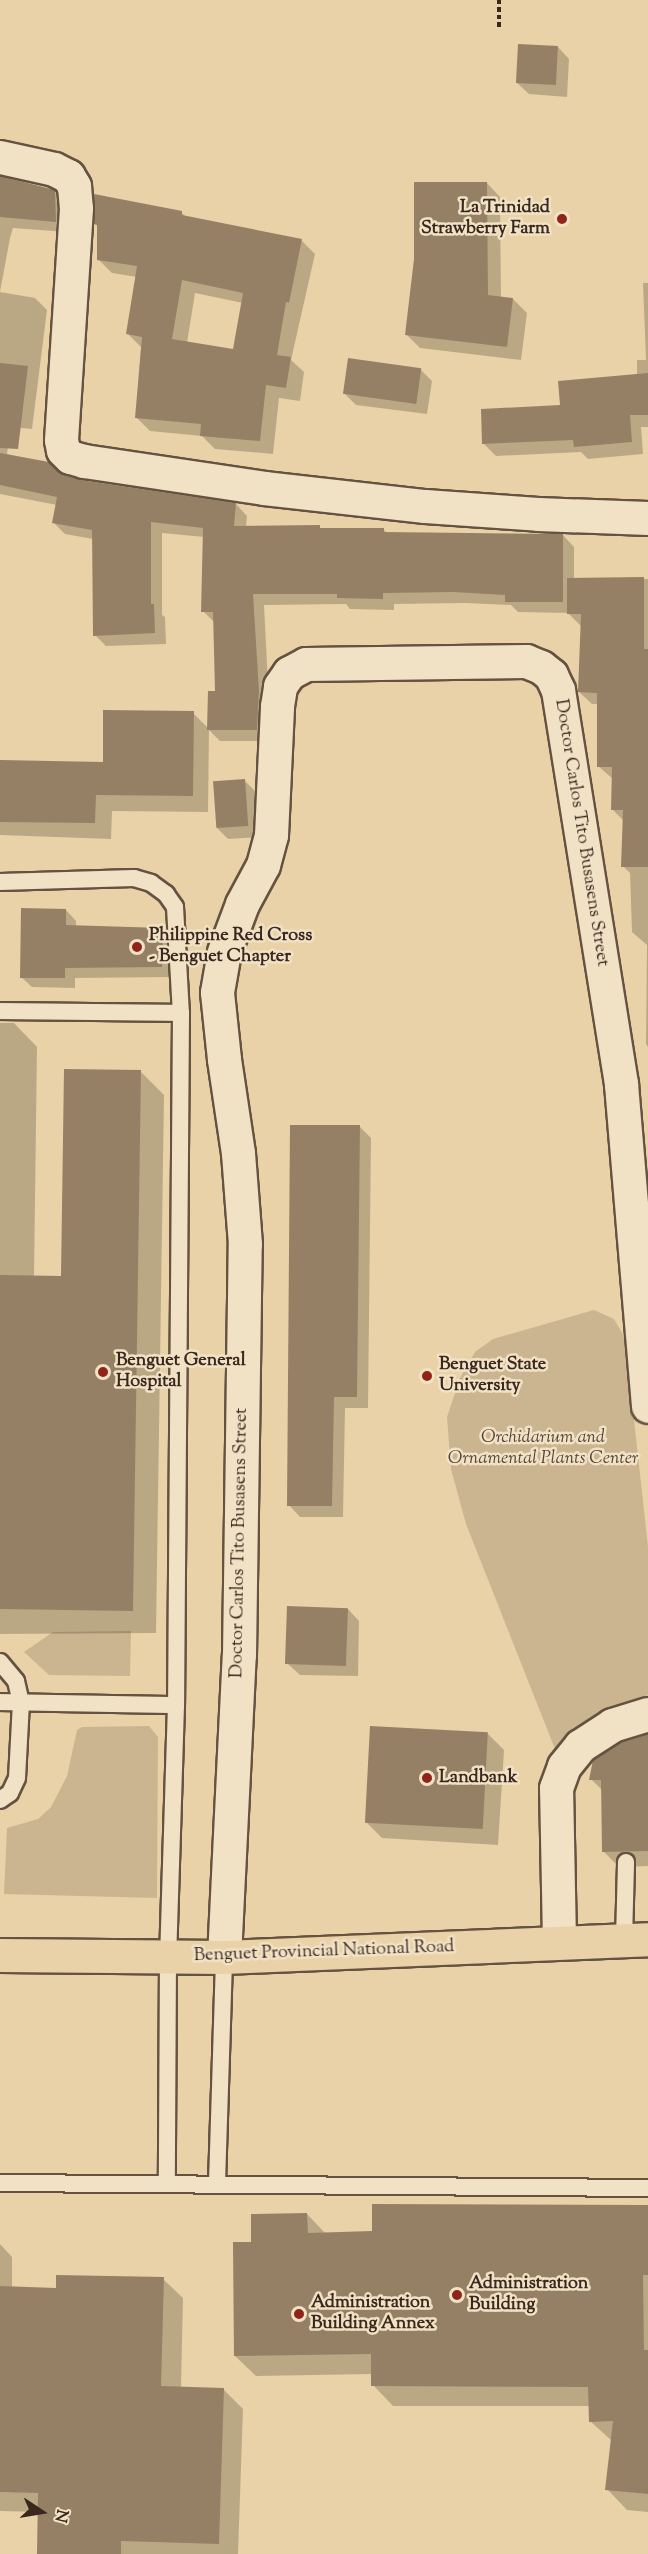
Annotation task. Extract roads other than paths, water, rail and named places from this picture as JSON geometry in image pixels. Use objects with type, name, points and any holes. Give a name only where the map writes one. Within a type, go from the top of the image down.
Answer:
[{"type":"highway","name":"Benguet Provincial National Road","points":[[0,1955],[224,1958],[636,1939]]},
{"type":"street","points":[[0,157],[54,169],[68,176],[74,186],[76,208],[61,440],[63,450],[70,457],[264,488],[413,504],[538,514],[648,518]]},
{"type":"street","name":"Doctor Carlos Tito Busasens Street","points":[[224,1958],[239,1655],[245,1244],[238,1153],[224,1059],[218,993],[224,952],[242,904],[263,865],[272,836],[277,706],[280,686],[289,673],[306,664],[525,661],[546,671],[558,690],[621,1084],[648,1406]]},
{"type":"street","points":[[559,1941],[556,1788],[564,1766],[580,1746],[612,1725],[648,1714]]},
{"type":"lane","points":[[0,882],[134,878],[152,883],[166,894],[175,907],[181,1013],[176,1705],[168,1958],[167,2184]]},
{"type":"lane","points":[[0,1011],[181,1013]]},
{"type":"lane","points":[[0,1662],[16,1681],[21,1702],[17,1778],[10,1793],[0,1800]]},
{"type":"lane","points":[[0,1702],[176,1705]]},
{"type":"lane","points":[[626,1862],[636,1939]]},
{"type":"lane","points":[[218,2183],[224,1958]]},
{"type":"lane","points":[[0,2183],[648,2188]]},
{"type":"place","name":"La Trinidad Strawberry Farm","points":[[562,219]]},
{"type":"place","name":"Philippine Red Cross - Benguet Chapter","points":[[137,947]]},
{"type":"place","name":"Benguet General Hospital","points":[[103,1372]]},
{"type":"place","name":"Benguet State University","points":[[427,1376]]},
{"type":"place","name":"Landbank","points":[[427,1778]]},
{"type":"place","name":"Administration Building","points":[[457,2295]]},
{"type":"place","name":"Administration Building Annex","points":[[299,2314]]},
{"type":"park label","name":"Orchidarium and Ornamental Plants Center","points":[[543,1449]]}]
